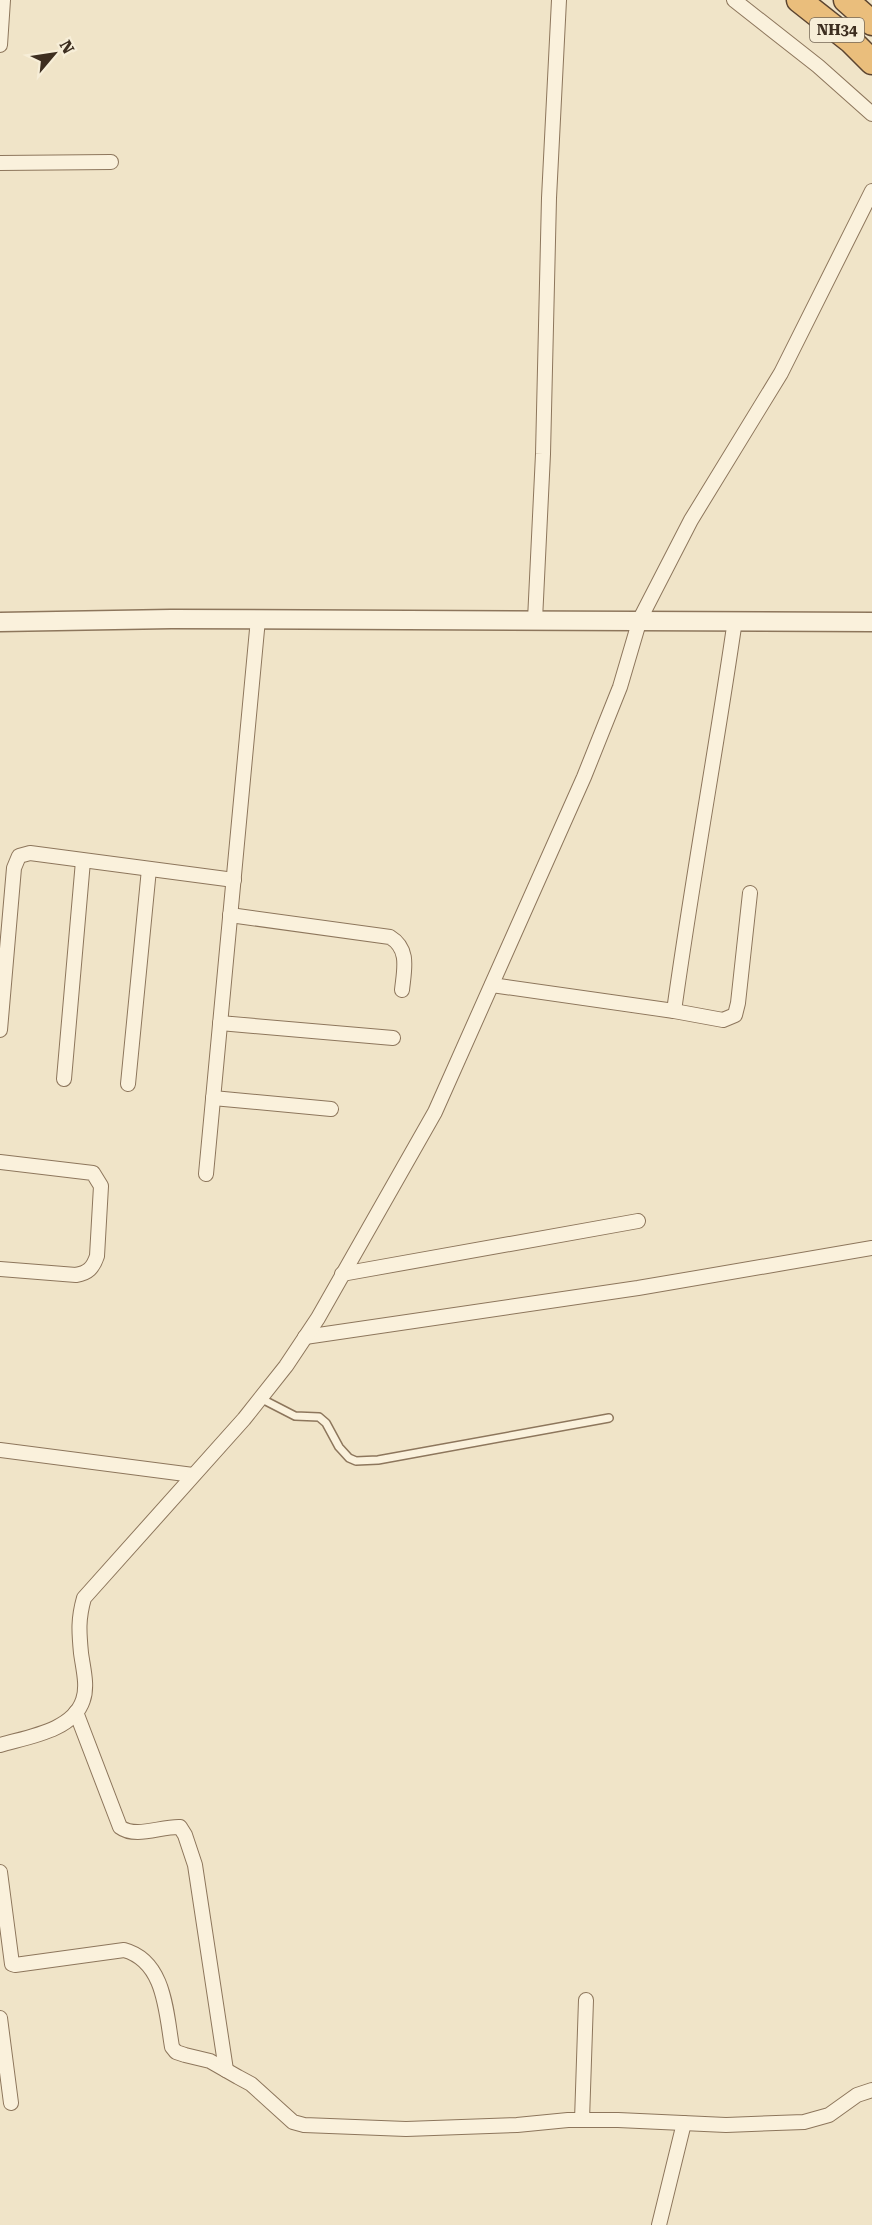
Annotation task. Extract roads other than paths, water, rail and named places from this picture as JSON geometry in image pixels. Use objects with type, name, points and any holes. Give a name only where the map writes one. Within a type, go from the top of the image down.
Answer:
[{"type":"highway","name":"NH34","points":[[800,0],[852,41],[872,62]]},
{"type":"highway","name":"NH34","points":[[846,0],[872,23]]},
{"type":"street","points":[[0,45],[3,0]]},
{"type":"street","points":[[536,620],[543,454],[549,198],[559,0]]},
{"type":"street","points":[[734,0],[818,66],[872,114]]},
{"type":"street","points":[[0,163],[111,162]]},
{"type":"street","points":[[0,1745],[47,1731],[76,1712],[83,1700],[85,1686],[78,1617],[84,1598],[286,1366],[435,1112],[584,777],[620,687],[640,620],[691,520],[782,373],[872,191]]},
{"type":"street","points":[[206,1174],[258,619]]},
{"type":"street","points":[[0,622],[258,619],[872,622]]},
{"type":"street","points":[[674,1011],[691,886],[715,757],[735,620]]},
{"type":"street","points":[[0,1030],[14,868],[19,856],[30,853],[234,880]]},
{"type":"street","points":[[64,1079],[83,861]]},
{"type":"street","points":[[128,1084],[149,869]]},
{"type":"street","points":[[492,985],[723,1020],[735,1015],[738,1003],[750,893]]},
{"type":"street","points":[[230,915],[390,937],[398,942],[403,950],[402,990]]},
{"type":"street","points":[[220,1023],[393,1038]]},
{"type":"street","points":[[213,1098],[331,1109]]},
{"type":"street","points":[[0,1162],[93,1173],[101,1186],[97,1256],[94,1266],[86,1273],[76,1275],[0,1269]]},
{"type":"street","points":[[342,1274],[638,1221]]},
{"type":"street","points":[[305,1336],[638,1288],[872,1248]]},
{"type":"street","points":[[0,1450],[193,1475]]},
{"type":"street","points":[[76,1712],[120,1827],[127,1832],[180,1827],[185,1835],[195,1865],[226,2070]]},
{"type":"street","points":[[0,1872],[5,1965],[124,1950],[136,1953],[157,1977],[172,2047],[176,2052],[210,2061],[251,2084],[293,2122],[304,2125],[406,2130],[582,2120],[726,2125],[804,2122],[829,2115],[857,2095],[872,2090]]},
{"type":"street","points":[[582,2120],[586,2000]]},
{"type":"street","points":[[0,2019],[11,2103]]},
{"type":"street","points":[[659,2225],[684,2123]]},
{"type":"lane","points":[[260,1398],[295,1416],[319,1417],[326,1423],[339,1447],[349,1458],[356,1461],[378,1460],[609,1418]]}]
